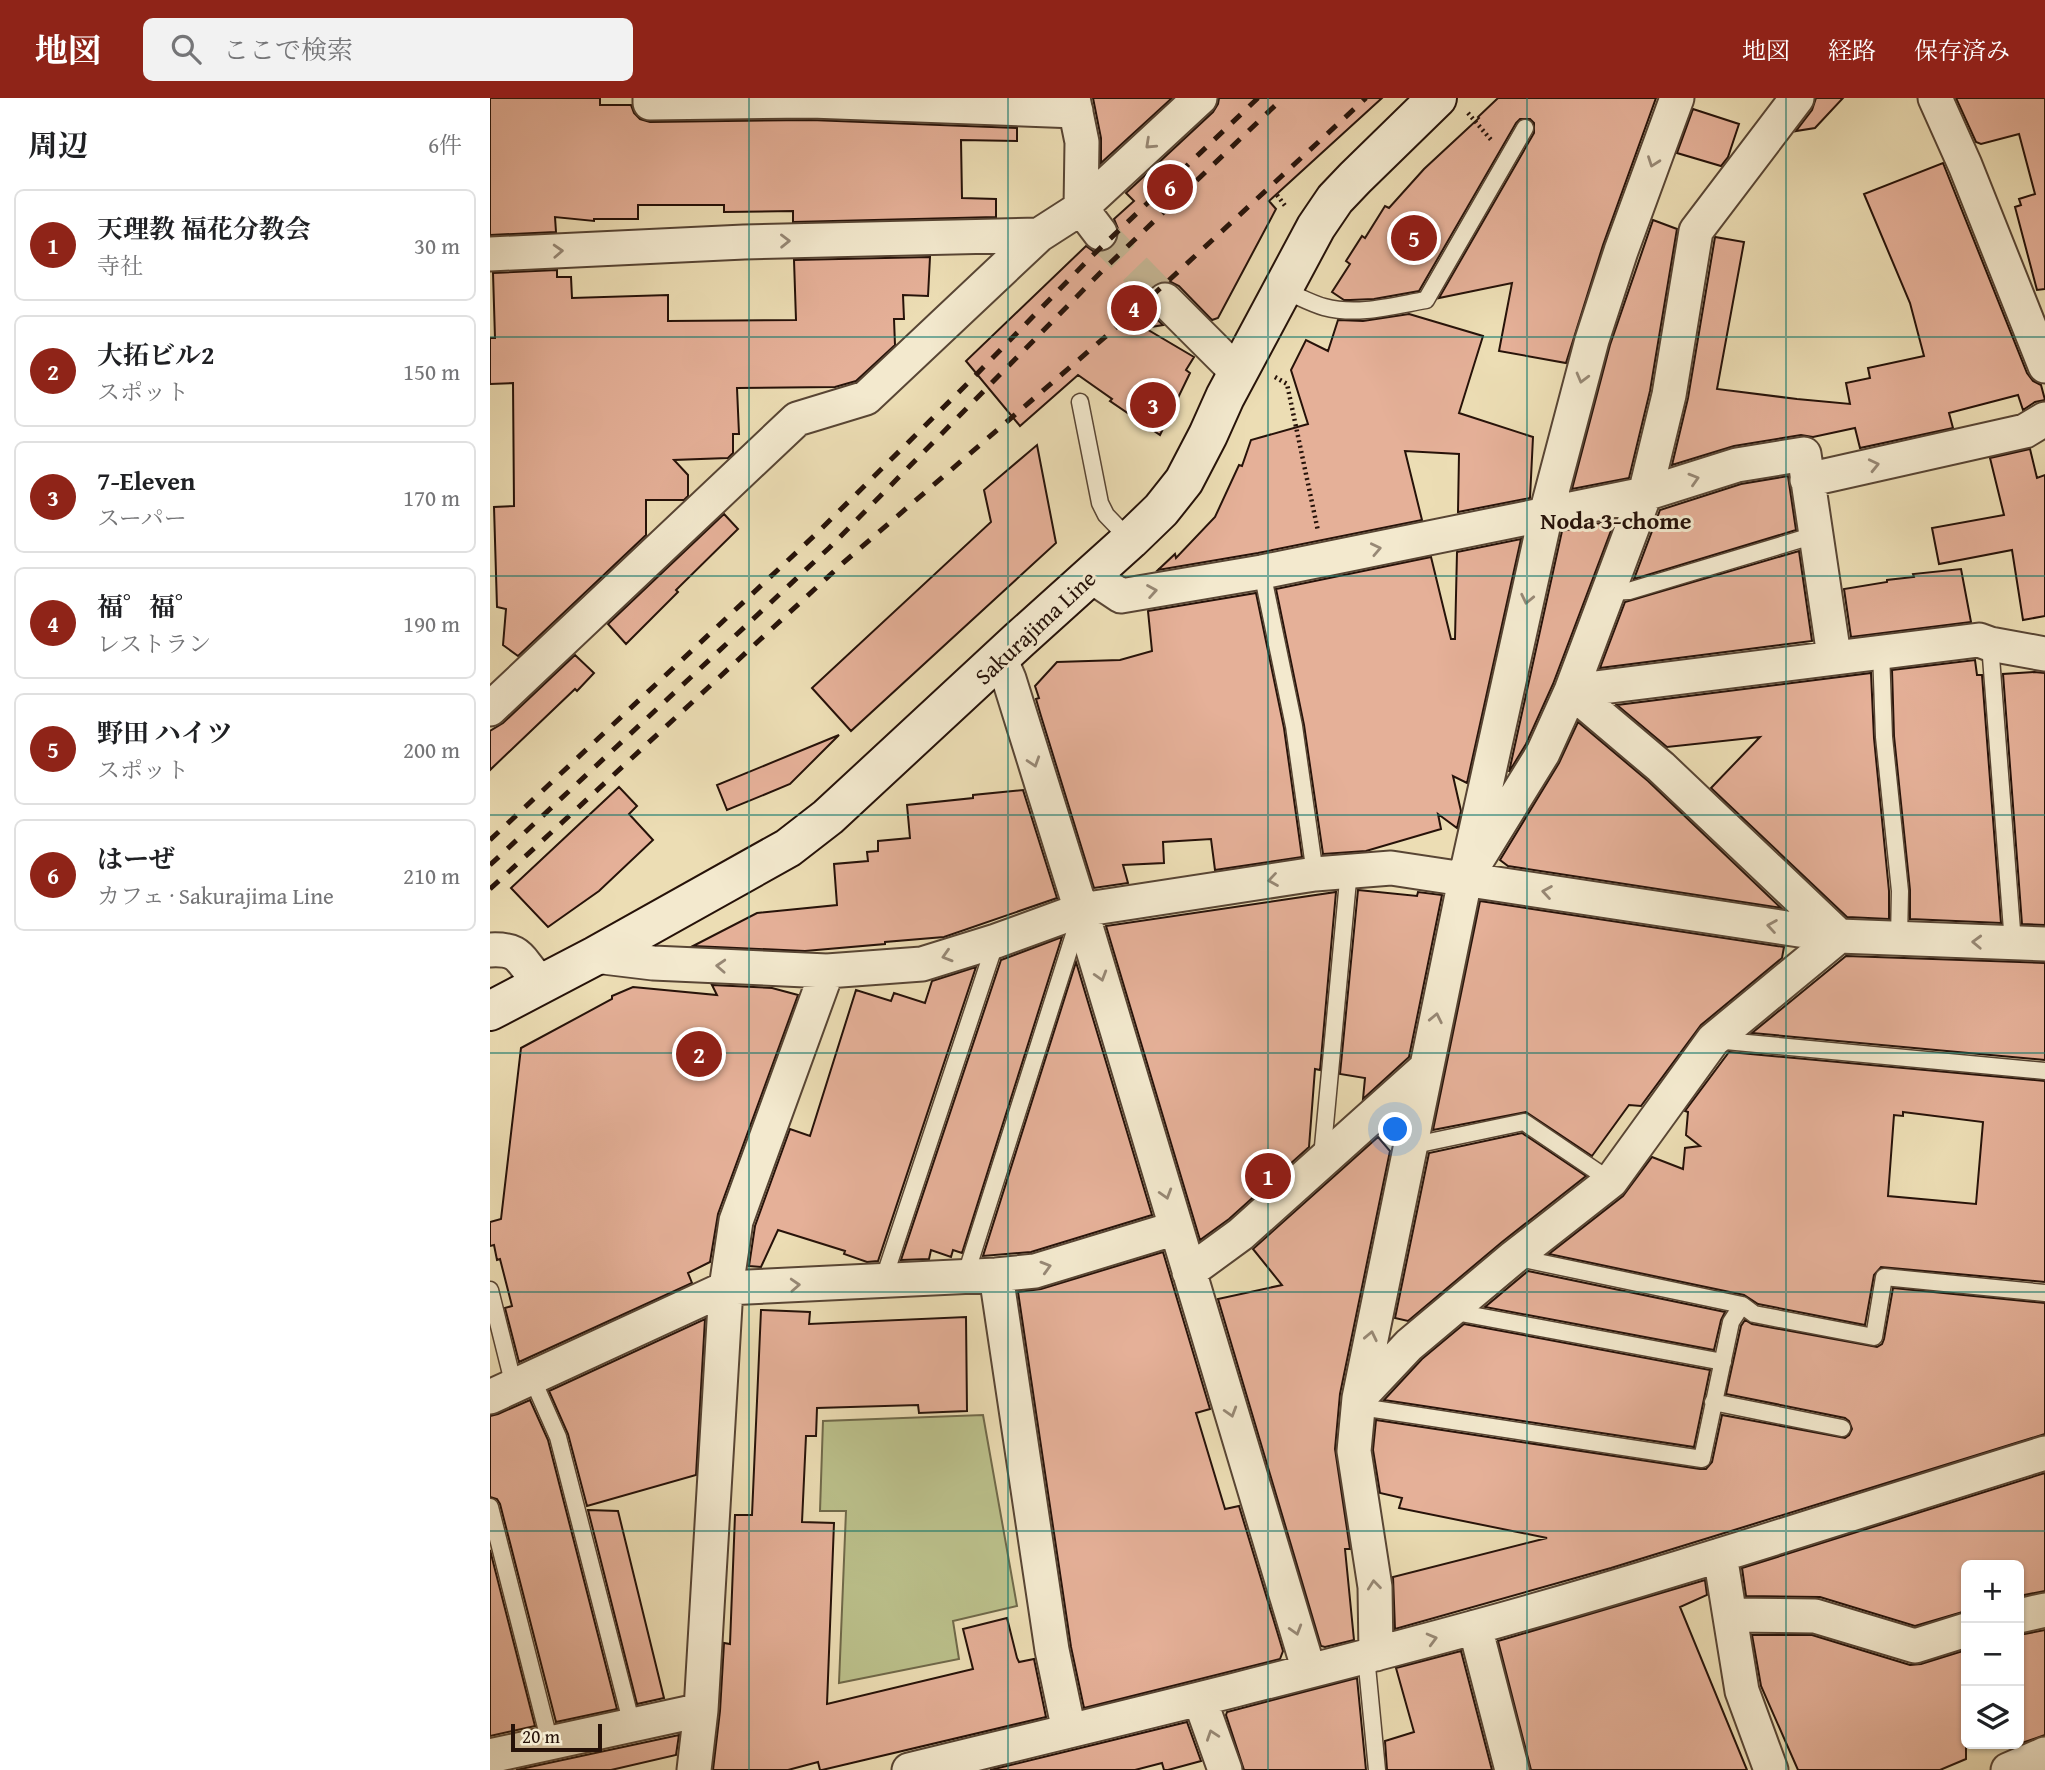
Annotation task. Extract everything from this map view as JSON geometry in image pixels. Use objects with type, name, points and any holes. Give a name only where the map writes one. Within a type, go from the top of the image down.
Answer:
[{"type":"street","points":[[650,98],[650,103],[811,101],[1075,105],[1091,220]]},
{"type":"street","points":[[490,254],[744,242],[1039,235],[1091,220],[1200,98]]},
{"type":"street","points":[[1371,1655],[1375,1587],[1354,1451],[1359,1398],[1465,880],[1546,514],[1592,340],[1621,251],[1677,98]]},
{"type":"street","points":[[1465,880],[1544,753],[1571,691],[1645,494],[1669,395],[1696,231],[1797,98]]},
{"type":"street","points":[[1935,98],[1965,165],[2045,366]]},
{"type":"street","name":"Sakurajima Line","points":[[490,1011],[595,956],[788,848],[828,817],[1130,540],[1161,510],[1184,481],[1257,375],[1283,290],[1316,227],[1335,199],[1383,149],[1452,105]]},
{"type":"street","points":[[490,709],[797,419],[866,398],[1039,235]]},
{"type":"street","points":[[1165,300],[1257,375]]},
{"type":"street","points":[[1091,576],[1121,596],[1262,572],[1645,494],[1737,466],[1806,467],[2025,431],[2045,419]]},
{"type":"street","points":[[1806,467],[1835,656]]},
{"type":"street","points":[[1571,691],[1979,640],[2045,654]]},
{"type":"street","points":[[1000,658],[1082,910],[1309,1671]]},
{"type":"street","points":[[1571,691],[1661,766],[1839,936]]},
{"type":"street","points":[[595,956],[653,963],[827,971],[922,964],[1082,910],[1315,874],[1391,868],[1839,936],[2029,944]]},
{"type":"street","points":[[1359,1398],[1409,1345],[1514,1257],[1611,1181],[1713,1040],[1839,936]]},
{"type":"street","points":[[490,950],[509,950],[518,954],[530,974],[543,983]]},
{"type":"street","points":[[694,1770],[701,1710],[726,1288],[736,1221],[827,971]]},
{"type":"street","points":[[1189,1272],[1241,1234],[1426,1068]]},
{"type":"street","points":[[512,1387],[726,1288],[1035,1271],[1177,1228]]},
{"type":"street","points":[[981,1276],[1069,1731]]},
{"type":"street","points":[[909,1770],[1200,1700],[1475,1628],[1720,1555],[2045,1453]]},
{"type":"street","points":[[1720,1555],[1742,1691],[1771,1770]]},
{"type":"street","points":[[2024,1615],[2045,1609]]},
{"type":"street","points":[[1730,1615],[1815,1616],[1915,1646],[1961,1632]]},
{"type":"street","points":[[1475,1628],[1512,1770]]},
{"type":"street","points":[[1200,1700],[1224,1770]]},
{"type":"street","points":[[490,1756],[701,1710]]},
{"type":"street","points":[[2008,1770],[2045,1754]]},
{"type":"lane","points":[[1283,290],[1324,307],[1343,310],[1363,311],[1426,300],[1525,128]]},
{"type":"lane","points":[[1080,402],[1100,503],[1106,515],[1130,540]]},
{"type":"lane","points":[[1609,592],[1629,591],[1815,535]]},
{"type":"lane","points":[[1262,572],[1294,726],[1315,874]]},
{"type":"lane","points":[[1990,644],[2029,944]]},
{"type":"lane","points":[[1881,651],[1884,737],[1900,891],[1899,939]]},
{"type":"lane","points":[[1321,1164],[1349,870]]},
{"type":"lane","points":[[981,1276],[1082,910]]},
{"type":"lane","points":[[883,1281],[996,941]]},
{"type":"lane","points":[[1713,1040],[2045,1072]]},
{"type":"lane","points":[[1410,1146],[1524,1122],[1611,1181]]},
{"type":"lane","points":[[1514,1257],[1742,1305],[1754,1314],[1874,1337],[1884,1277],[2045,1293]]},
{"type":"lane","points":[[490,1290],[512,1387],[558,1437],[632,1725]]},
{"type":"lane","points":[[1359,1398],[1374,1409],[1702,1459],[1731,1322],[1742,1305]]},
{"type":"lane","points":[[1450,1311],[1723,1362]]},
{"type":"lane","points":[[1713,1402],[1842,1428]]},
{"type":"lane","points":[[490,1507],[551,1743]]},
{"type":"lane","points":[[1371,1655],[1377,1770]]},
{"type":"path","points":[[1452,105],[1507,159]]},
{"type":"path","points":[[1277,195],[1286,207]]},
{"type":"path","points":[[1257,375],[1286,384],[1324,559]]},
{"type":"green space","points":[[983,1415],[1017,1606],[953,1621],[959,1659],[839,1683],[846,1511],[820,1511],[823,1421]]},
{"type":"building","points":[[490,98],[600,98],[600,105],[631,105],[640,119],[650,122],[811,120],[1017,128],[1017,141],[961,140],[962,198],[996,199],[996,217],[793,222],[793,211],[724,212],[724,205],[638,205],[638,219],[594,221],[555,217],[556,232],[490,235]]},
{"type":"building","points":[[1093,98],[1172,98],[1101,163],[1101,138]]},
{"type":"building","points":[[1219,98],[1382,98],[1269,201],[1276,209],[1218,318],[1212,320],[1179,286],[1171,282],[1159,282],[1151,287],[1146,296],[1147,306],[1163,325],[1145,328],[1194,357],[1186,370],[1190,373],[1160,435],[1078,375],[1020,426],[966,361],[1086,246],[1093,251],[1102,252],[1112,248],[1119,231],[1114,219],[1134,201],[1126,193],[1213,112]]},
{"type":"building","points":[[1498,98],[1656,98],[1603,245],[1566,363],[1499,351],[1512,283],[1439,298],[1534,133],[1534,123],[1530,119],[1520,119],[1516,123],[1419,291],[1374,299],[1350,300],[1344,300],[1332,292],[1350,264],[1346,261],[1362,236],[1365,238],[1385,206],[1389,208],[1424,169]]},
{"type":"building","points":[[1816,98],[1843,98],[1815,128],[1796,131],[1812,110]]},
{"type":"building","points":[[1956,98],[2045,98],[2045,289],[2037,290],[2015,207],[2021,205],[2019,199],[2035,194],[2019,134],[1981,144],[1976,142]]},
{"type":"building","points":[[1693,109],[1739,124],[1728,157],[1721,166],[1677,153]]},
{"type":"building","points":[[1943,163],[2027,373],[2033,381],[2041,385],[2045,400],[2035,402],[2023,410],[2018,395],[1949,413],[1953,428],[1860,448],[1855,428],[1813,437],[1801,435],[1734,446],[1672,465],[1688,398],[1715,237],[1744,242],[1717,389],[1850,404],[1846,383],[1870,378],[1868,368],[1924,356],[1910,303],[1864,194]]},
{"type":"building","points":[[1653,220],[1677,229],[1650,391],[1629,478],[1572,489],[1610,345]]},
{"type":"building","points":[[930,257],[928,296],[903,295],[904,319],[894,319],[895,345],[856,381],[835,387],[737,388],[739,434],[733,434],[733,453],[728,458],[674,460],[688,475],[688,496],[684,500],[646,500],[646,535],[518,656],[503,645],[506,609],[497,607],[494,507],[514,506],[513,383],[490,384],[490,338],[495,338],[493,273],[557,270],[557,277],[571,277],[572,298],[668,295],[668,321],[796,320],[794,260]]},
{"type":"building","points":[[1409,314],[1483,336],[1459,413],[1533,437],[1530,498],[1458,512],[1459,454],[1405,451],[1422,520],[1158,570],[1175,554],[1176,558],[1215,517],[1239,465],[1242,466],[1251,440],[1308,424],[1291,370],[1306,340],[1328,351],[1338,320],[1363,321]]},
{"type":"building","points":[[1037,445],[1056,543],[851,731],[812,688],[991,522],[984,490]]},
{"type":"building","points":[[2030,449],[2037,478],[2045,475],[2045,616],[2023,620],[2012,550],[1939,564],[1932,528],[2004,515],[1990,458]]},
{"type":"building","points":[[1788,476],[1796,530],[1634,579],[1660,510],[1741,484]]},
{"type":"building","points":[[724,514],[738,529],[626,644],[608,624]]},
{"type":"building","points":[[1615,520],[1553,684],[1526,744],[1509,772],[1562,531]]},
{"type":"building","points":[[1521,539],[1467,783],[1453,776],[1461,811],[1457,828],[1438,814],[1441,829],[1366,851],[1323,854],[1304,725],[1276,589],[1431,557],[1451,639],[1455,639],[1457,552]]},
{"type":"building","points":[[1799,551],[1812,641],[1600,668],[1625,602]]},
{"type":"building","points":[[1961,569],[1971,622],[1851,637],[1844,589],[1914,577],[1913,574]]},
{"type":"building","points":[[1256,593],[1284,728],[1302,857],[1215,870],[1211,839],[1163,842],[1164,863],[1123,865],[1128,883],[1094,888],[1036,699],[1039,698],[1035,686],[1057,662],[1120,660],[1152,651],[1148,611]]},
{"type":"building","points":[[575,655],[594,673],[490,770],[490,731],[503,723]]},
{"type":"building","points":[[1975,660],[1977,675],[1982,675],[2001,923],[1910,919],[1910,890],[1894,736],[1892,670]]},
{"type":"building","points":[[1871,673],[1889,919],[1847,917],[1711,788],[1760,737],[1667,747],[1617,705]]},
{"type":"building","points":[[2045,673],[2045,925],[2022,924],[2003,674]]},
{"type":"building","points":[[1578,722],[1648,781],[1781,908],[1508,866],[1500,860],[1559,763]]},
{"type":"building","points":[[839,735],[790,784],[727,810],[717,785]]},
{"type":"building","points":[[619,787],[637,806],[629,814],[653,840],[599,891],[548,927],[511,888]]},
{"type":"building","points":[[1023,790],[1057,898],[944,937],[805,951],[693,946],[757,913],[837,905],[834,864],[868,861],[867,852],[878,851],[878,841],[910,838],[907,805]]},
{"type":"building","points":[[1358,890],[1417,896],[1418,892],[1442,895],[1409,1057],[1363,1099],[1365,1078],[1340,1074]]},
{"type":"building","points":[[1336,892],[1320,1070],[1315,1069],[1309,1147],[1229,1219],[1200,1240],[1106,926]]},
{"type":"building","points":[[1480,901],[1784,947],[1782,958],[1701,1025],[1641,1106],[1629,1105],[1592,1156],[1526,1112],[1433,1130]]},
{"type":"building","points":[[1062,937],[962,1253],[953,1250],[951,1257],[931,1250],[929,1259],[901,1260],[1001,960]]},
{"type":"building","points":[[1846,956],[2045,963],[2045,1060],[1752,1033]]},
{"type":"building","points":[[1076,962],[1152,1215],[1031,1252],[983,1256]]},
{"type":"building","points":[[976,967],[878,1261],[867,1262],[844,1254],[845,1251],[778,1230],[761,1267],[749,1266],[755,1226],[790,1129],[810,1136],[856,990],[891,1001],[894,993],[925,1003],[932,981]]},
{"type":"building","points":[[712,985],[772,988],[798,995],[718,1214],[710,1262],[688,1273],[692,1283],[519,1362],[505,1308],[512,1306],[500,1259],[497,1260],[494,1245],[490,1246],[490,1222],[501,1219],[521,1048],[612,999],[612,996],[633,987],[717,995]]},
{"type":"building","points":[[1729,1052],[2045,1081],[2045,1282],[1881,1267],[1874,1275],[1865,1325],[1758,1304],[1744,1295],[1549,1254],[1623,1196],[1652,1157],[1683,1169],[1685,1148],[1700,1146],[1686,1135],[1688,1112],[1685,1111]],"holes":[[[1903,1112],[1983,1122],[1976,1204],[1888,1196],[1894,1115],[1903,1116]]]},
{"type":"building","points":[[1522,1133],[1586,1176],[1408,1321],[1395,1318],[1429,1153]]},
{"type":"building","points":[[1378,1137],[1390,1151],[1340,1394],[1335,1449],[1350,1549],[1345,1549],[1354,1640],[1325,1647],[1321,1646],[1218,1299],[1282,1285],[1253,1249]]},
{"type":"building","points":[[1163,1252],[1210,1409],[1196,1413],[1225,1509],[1239,1506],[1283,1651],[1280,1659],[1084,1708],[1071,1647],[1018,1292],[1041,1289]]},
{"type":"building","points":[[1528,1271],[1725,1312],[1714,1350],[1485,1307]]},
{"type":"building","points":[[1893,1288],[2045,1303],[2045,1434],[1611,1568],[1395,1629],[1393,1577],[1547,1538],[1399,1508],[1402,1498],[1380,1493],[1373,1450],[1376,1420],[1700,1469],[1706,1469],[1712,1462],[1722,1415],[1845,1438],[1852,1429],[1845,1418],[1726,1394],[1741,1326],[1745,1320],[1752,1324],[1877,1347],[1884,1339]]},
{"type":"building","points":[[761,1310],[810,1312],[809,1324],[966,1317],[967,1411],[919,1413],[918,1405],[817,1408],[816,1436],[806,1436],[802,1522],[834,1523],[827,1704],[973,1669],[963,1629],[1007,1618],[1019,1662],[1034,1659],[1046,1717],[822,1770],[818,1762],[788,1770],[713,1770],[724,1643],[730,1644],[735,1515],[752,1515]]},
{"type":"building","points":[[705,1319],[696,1475],[587,1506],[568,1434],[549,1391]]},
{"type":"building","points":[[1464,1324],[1710,1370],[1694,1447],[1384,1400],[1422,1359]]},
{"type":"building","points":[[530,1400],[548,1440],[617,1709],[556,1722],[500,1504],[497,1499],[490,1497],[490,1416]]},
{"type":"building","points":[[2045,1473],[2045,1591],[2024,1595],[2024,1560],[1961,1560],[1961,1612],[1915,1626],[1820,1597],[1746,1596],[1742,1568]]},
{"type":"building","points":[[588,1510],[618,1511],[664,1698],[637,1704]]},
{"type":"building","points":[[490,1550],[535,1726],[490,1736]]},
{"type":"building","points":[[1705,1580],[1707,1595],[1680,1607],[1747,1770],[1531,1770],[1498,1641]]},
{"type":"building","points":[[2045,1630],[2045,1735],[2024,1742],[2024,1686],[2024,1634]]},
{"type":"building","points":[[1752,1635],[1812,1635],[1910,1665],[1961,1652],[1961,1749],[1966,1749],[1966,1759],[1940,1770],[1798,1770],[1761,1686]]},
{"type":"building","points":[[1461,1651],[1492,1770],[1387,1770],[1385,1741],[1414,1732],[1396,1668]]},
{"type":"building","points":[[1357,1678],[1366,1770],[1244,1770],[1227,1712]]},
{"type":"building","points":[[1187,1722],[1201,1761],[1168,1770],[1164,1770],[1162,1763],[1135,1770],[990,1770]]},
{"type":"building","points":[[679,1735],[676,1755],[611,1770],[516,1770]]},
{"type":"tunnel","points":[[1100,233],[1165,300]]},
{"type":"railway","points":[[490,840],[816,534],[1093,255],[1258,98]]},
{"type":"railway","points":[[490,865],[829,548],[1105,268],[1283,98]]},
{"type":"railway","points":[[490,889],[843,563],[1141,306],[1366,98]]},
{"type":"place","name":"はーぜ","points":[[1170,187]]},
{"type":"place","name":"野田 ハイツ","points":[[1414,238]]},
{"type":"place","name":"福゜福゜","points":[[1134,308]]},
{"type":"place","name":"7-Eleven","points":[[1153,405]]},
{"type":"place","name":"大拓ビル2","points":[[699,1054]]},
{"type":"place","name":"天理教 福花分教会","points":[[1268,1176]]},
{"type":"district","name":"Noda 3-chome","points":[[1616,520]]}]
